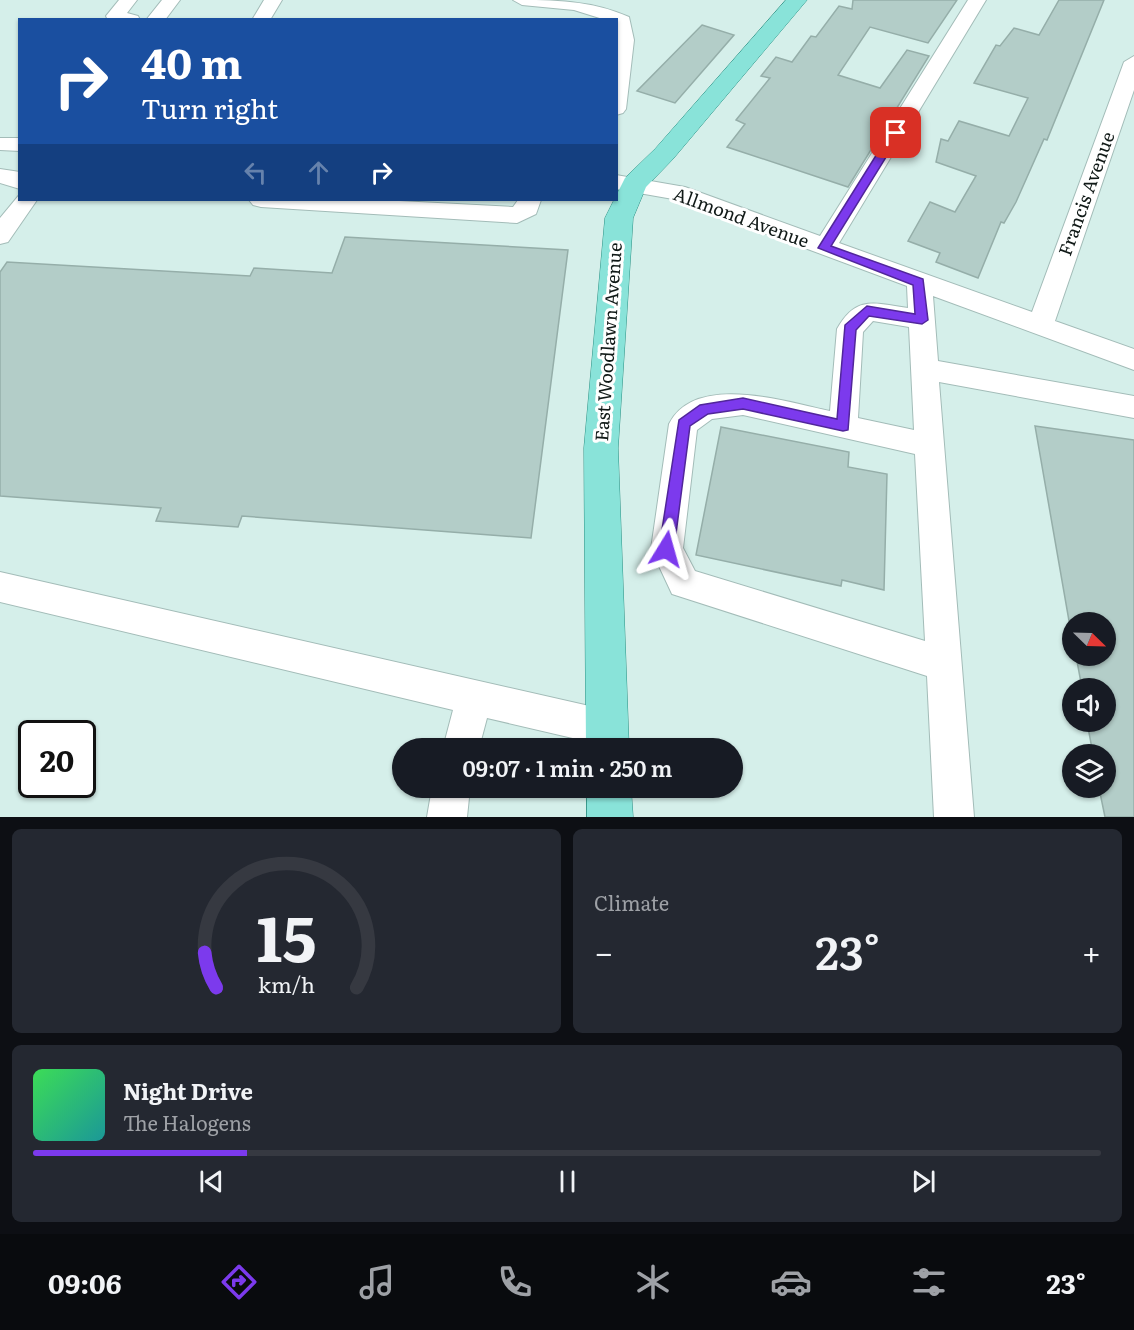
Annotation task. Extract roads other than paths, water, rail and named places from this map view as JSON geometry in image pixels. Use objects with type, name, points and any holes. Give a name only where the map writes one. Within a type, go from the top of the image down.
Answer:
[{"type":"main road","name":"East Woodlawn Avenue","points":[[607,738],[601,448],[622,178],[664,154],[797,0]]},
{"type":"main road","points":[[609,798],[610,817]]},
{"type":"street","points":[[123,18],[115,16],[128,0]]},
{"type":"street","points":[[157,18],[171,0]]},
{"type":"street","points":[[262,18],[273,0]]},
{"type":"street","points":[[522,0],[586,6],[608,12],[617,18]]},
{"type":"street","points":[[824,248],[976,0]]},
{"type":"street","points":[[618,18],[622,21],[625,40],[618,94]]},
{"type":"street","name":"Francis Avenue","points":[[1040,326],[1134,62]]},
{"type":"street","points":[[0,144],[18,146]]},
{"type":"street","points":[[0,176],[18,181]]},
{"type":"street","name":"Allmond Avenue","points":[[622,178],[677,192],[824,248],[1134,360]]},
{"type":"street","points":[[0,236],[25,201]]},
{"type":"street","points":[[298,201],[409,204],[517,215],[528,209],[529,201]]},
{"type":"street","points":[[919,282],[954,817]]},
{"type":"street","points":[[843,426],[850,329],[867,311],[922,320]]},
{"type":"street","points":[[925,369],[1134,407]]},
{"type":"street","points":[[930,445],[743,404],[705,409],[684,424],[666,549],[684,583],[944,664]]},
{"type":"street","points":[[0,587],[474,698],[607,738]]},
{"type":"street","points":[[464,738],[474,698]]},
{"type":"street","points":[[447,817],[450,798]]}]
